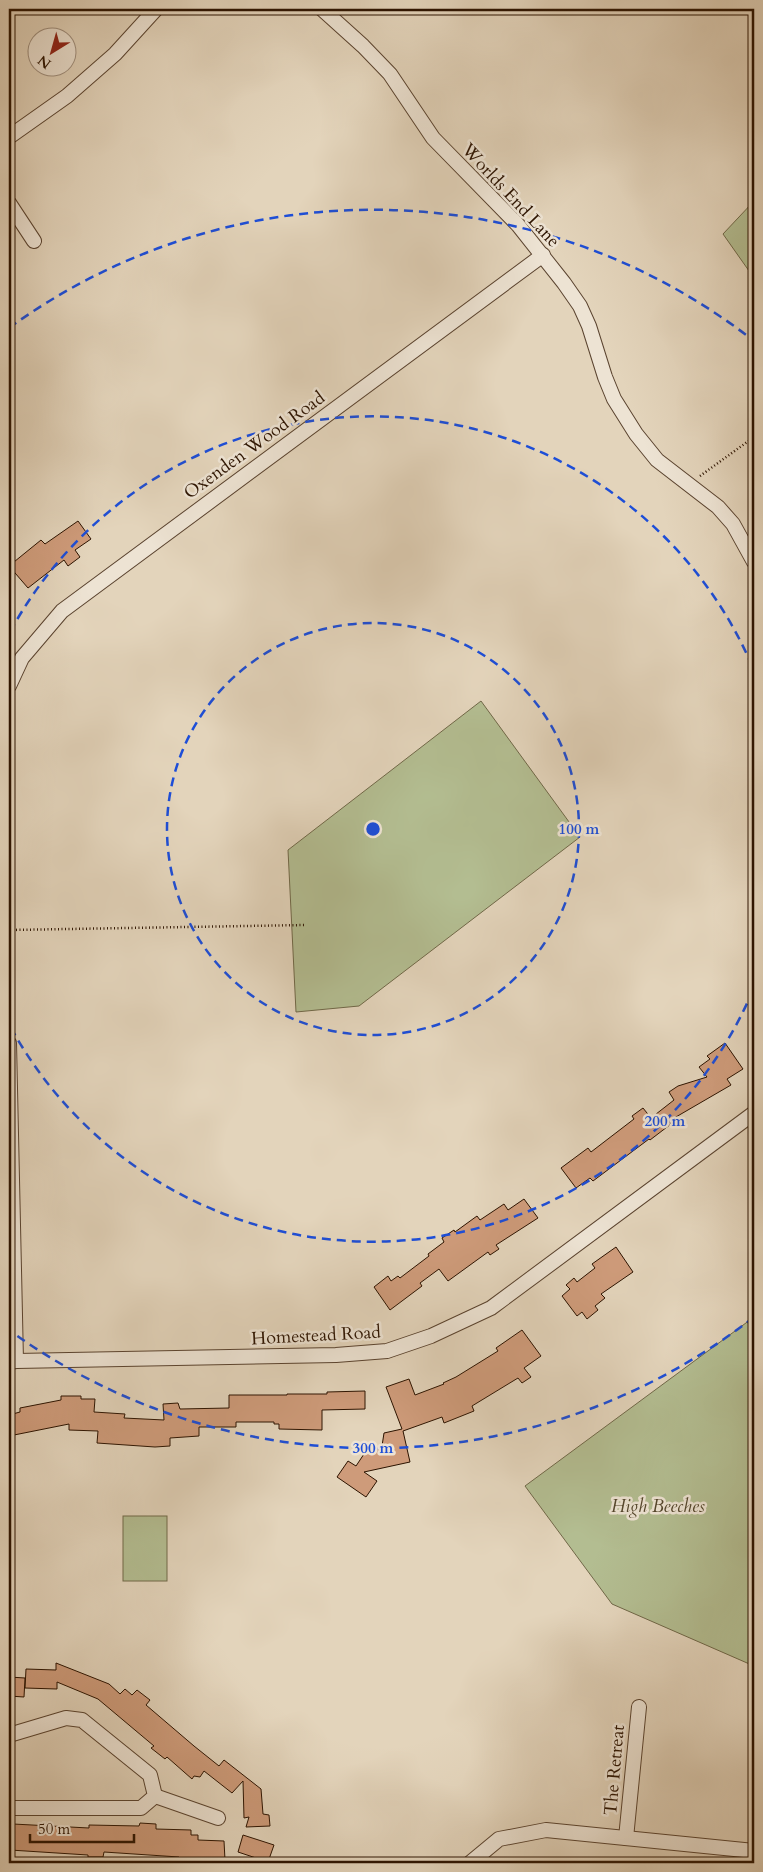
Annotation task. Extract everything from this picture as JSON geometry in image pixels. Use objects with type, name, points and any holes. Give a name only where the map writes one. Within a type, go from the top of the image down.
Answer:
[{"type":"street","points":[[9,137],[67,96],[115,54],[156,9]]},
{"type":"street","name":"Worlds End Lane","points":[[322,9],[364,46],[390,74],[433,138],[518,225],[543,255],[564,283],[586,319],[614,399],[636,434],[657,460],[670,472],[718,507],[733,524],[754,562]]},
{"type":"street","points":[[9,203],[34,241]]},
{"type":"street","name":"Oxenden Wood Road","points":[[9,686],[22,658],[62,610],[543,255]]},
{"type":"street","points":[[9,1043],[12,1362]]},
{"type":"street","name":"Homestead Road","points":[[12,1362],[336,1355],[388,1351],[431,1336],[491,1308],[754,1113]]},
{"type":"street","name":"The Retreat","points":[[626,1838],[639,1707]]},
{"type":"street","points":[[9,1735],[66,1718],[82,1720],[150,1775],[155,1796]]},
{"type":"street","points":[[9,1808],[141,1808],[155,1796]]},
{"type":"street","points":[[155,1796],[218,1818]]},
{"type":"street","points":[[470,1863],[499,1839],[546,1830],[754,1851]]},
{"type":"path","points":[[689,484],[754,437]]},
{"type":"path","points":[[9,930],[305,925]]},
{"type":"green space","points":[[754,201],[754,278],[723,234]]},
{"type":"green space","points":[[481,701],[580,837],[359,1006],[296,1012],[288,850]]},
{"type":"green space","name":"High Beeches","points":[[754,1317],[754,1666],[612,1604],[525,1486]]},
{"type":"green space","points":[[123,1516],[167,1516],[167,1581],[123,1581]]},
{"type":"building","points":[[78,521],[91,539],[75,550],[80,557],[68,566],[64,560],[28,588],[9,566],[41,540],[45,544]]},
{"type":"building","points":[[725,1043],[743,1069],[727,1079],[731,1085],[669,1121],[671,1124],[650,1140],[593,1181],[590,1178],[576,1188],[561,1168],[588,1148],[591,1152],[634,1119],[632,1116],[643,1108],[651,1118],[674,1100],[669,1092],[678,1086],[707,1077],[699,1067],[710,1059],[707,1056]]},
{"type":"building","points":[[524,1199],[538,1218],[496,1245],[499,1249],[490,1255],[488,1252],[448,1281],[439,1269],[420,1283],[422,1286],[390,1310],[374,1287],[388,1276],[391,1281],[398,1276],[400,1278],[444,1242],[442,1238],[454,1230],[455,1232],[477,1216],[480,1220],[504,1204],[508,1210]]},
{"type":"building","points":[[616,1247],[633,1272],[601,1294],[605,1298],[595,1306],[598,1310],[587,1319],[582,1312],[577,1316],[562,1296],[570,1289],[566,1285],[574,1278],[577,1282],[595,1268],[592,1264]]},
{"type":"building","points":[[522,1330],[541,1356],[524,1368],[531,1377],[522,1383],[518,1378],[472,1406],[474,1411],[444,1423],[442,1417],[403,1431],[410,1462],[364,1472],[377,1481],[366,1497],[337,1477],[348,1461],[356,1466],[366,1451],[382,1446],[384,1433],[402,1429],[386,1387],[409,1379],[415,1395],[444,1384],[498,1351],[496,1348]]},
{"type":"building","points":[[365,1391],[365,1409],[322,1410],[322,1430],[279,1429],[279,1424],[274,1424],[274,1422],[236,1422],[236,1427],[199,1427],[199,1436],[170,1438],[170,1446],[155,1447],[97,1443],[98,1431],[69,1430],[69,1424],[9,1436],[9,1415],[20,1412],[20,1408],[61,1400],[61,1396],[81,1396],[81,1399],[95,1399],[94,1412],[125,1414],[124,1418],[164,1420],[163,1404],[178,1403],[180,1409],[229,1408],[229,1395],[327,1394],[327,1392]]},
{"type":"building","points":[[56,1663],[109,1684],[120,1694],[125,1689],[132,1695],[137,1690],[150,1700],[146,1705],[219,1766],[224,1760],[261,1789],[263,1814],[269,1815],[270,1826],[246,1827],[249,1817],[244,1818],[243,1781],[232,1793],[204,1771],[200,1777],[194,1776],[192,1779],[167,1757],[165,1759],[151,1748],[154,1746],[98,1699],[57,1682],[57,1689],[25,1688],[26,1669],[56,1670]]},
{"type":"building","points":[[9,1677],[25,1678],[24,1697],[9,1696]]},
{"type":"building","points":[[140,1823],[156,1824],[156,1829],[191,1830],[191,1835],[198,1835],[198,1840],[224,1841],[225,1860],[198,1858],[198,1861],[179,1860],[179,1857],[104,1852],[103,1857],[88,1857],[88,1855],[10,1850],[9,1827],[12,1827],[13,1824],[89,1828],[89,1825],[139,1826]]},
{"type":"building","points":[[243,1835],[274,1845],[268,1862],[238,1852]]}]
